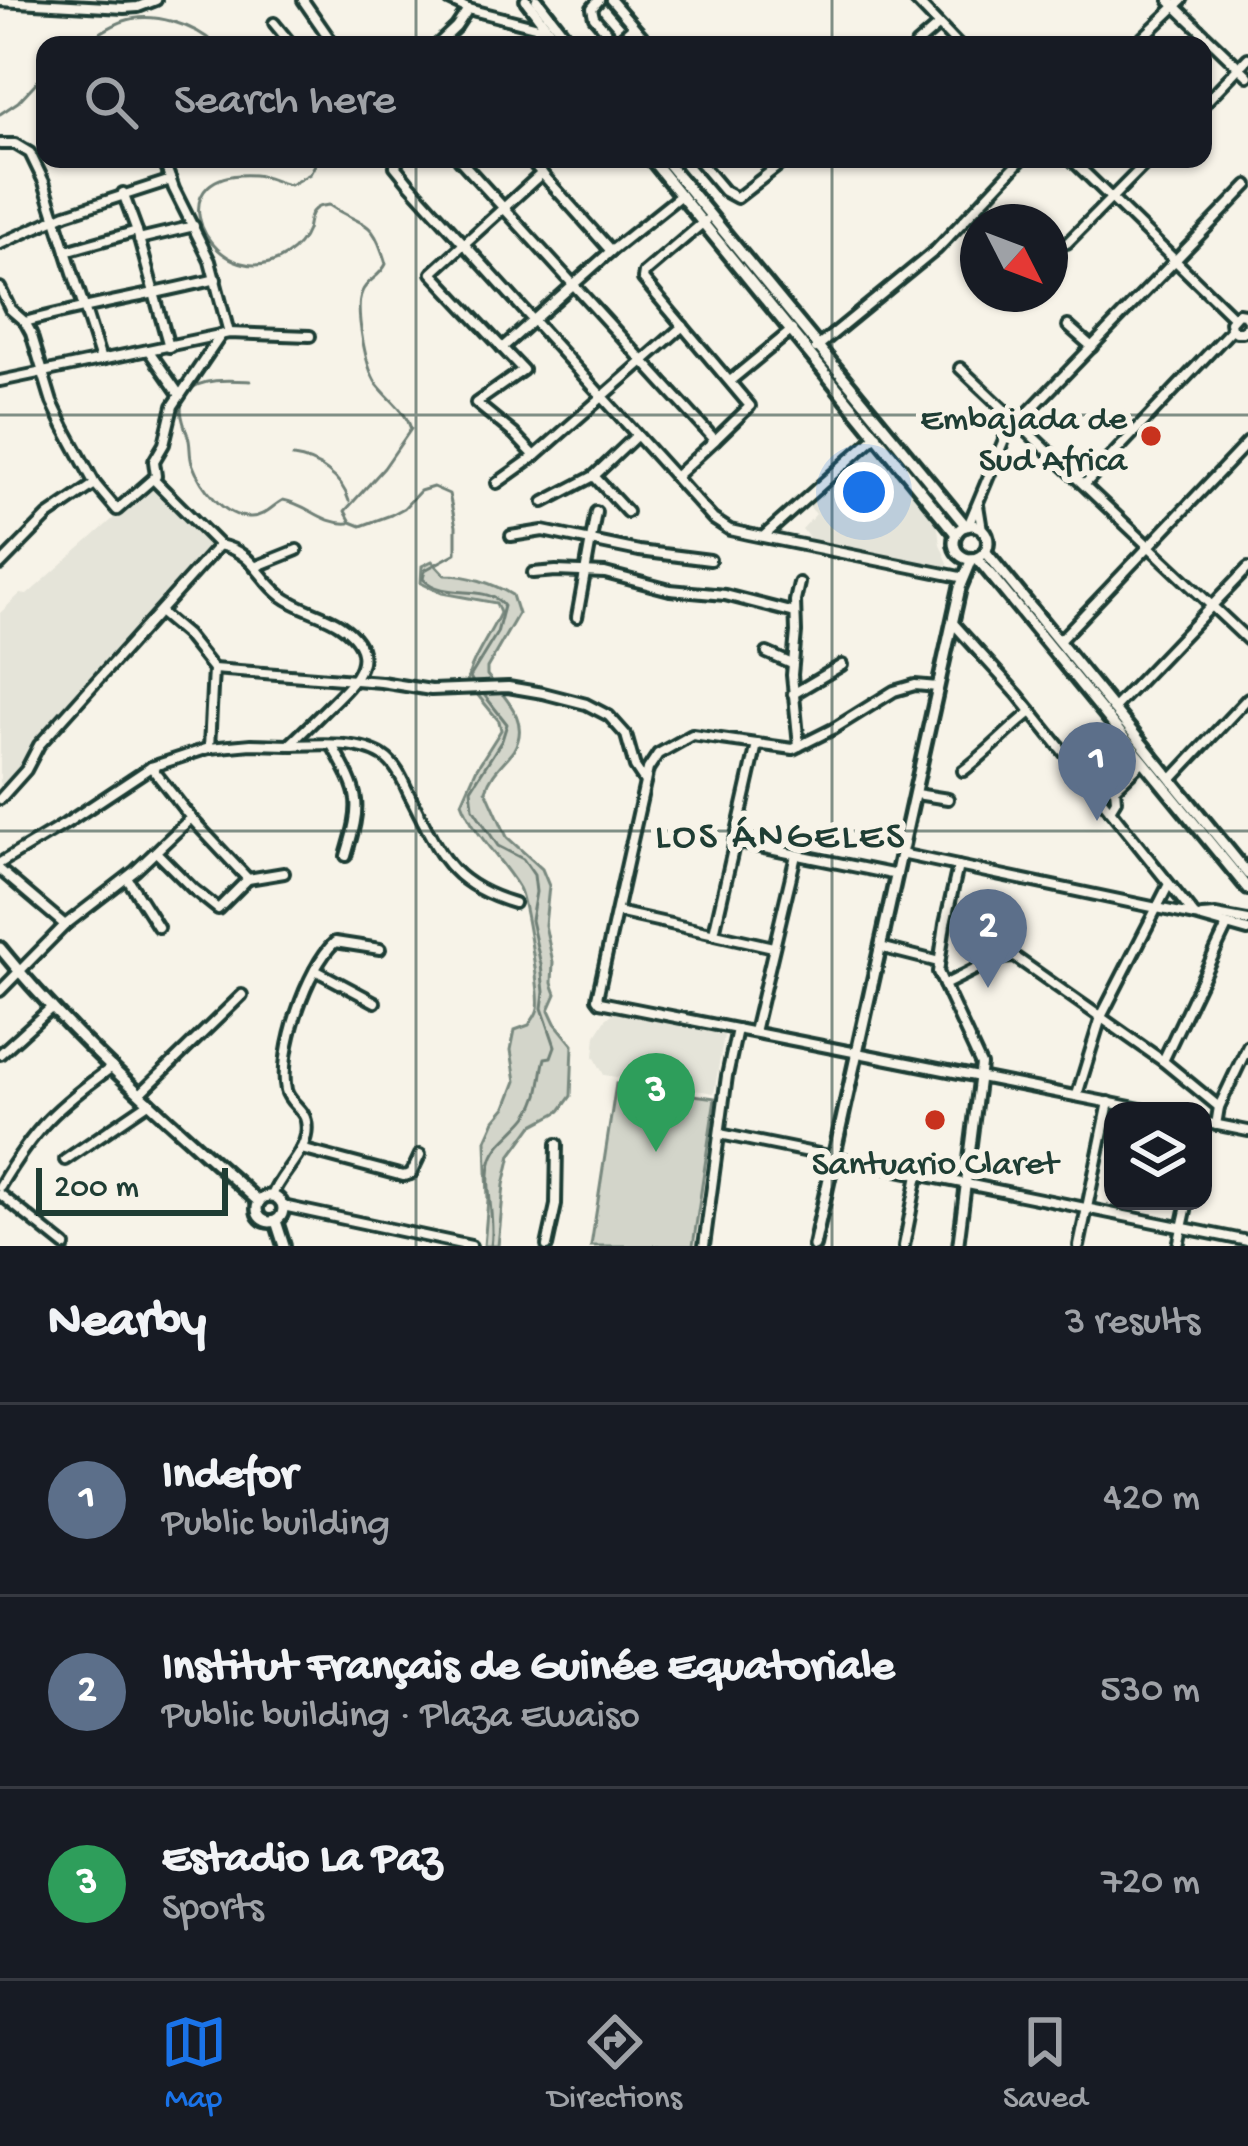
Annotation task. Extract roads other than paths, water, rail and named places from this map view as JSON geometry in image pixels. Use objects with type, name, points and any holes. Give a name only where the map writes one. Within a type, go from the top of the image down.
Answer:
[{"type":"main road","points":[[526,0],[562,36]]},
{"type":"main road","points":[[537,0],[556,36]]},
{"type":"main road","points":[[658,168],[967,526],[982,530],[987,542],[960,583]]},
{"type":"main road","points":[[670,168],[956,535]]},
{"type":"main road","points":[[814,1246],[953,623],[960,583],[956,535],[967,526]]},
{"type":"main road","points":[[958,554],[978,556],[1059,641],[1248,874]]},
{"type":"main road","points":[[978,556],[1248,889]]},
{"type":"main road","points":[[0,948],[113,1066],[260,1202]]},
{"type":"main road","points":[[272,1196],[283,1206],[282,1215],[267,1222],[257,1210],[260,1202],[272,1196]]},
{"type":"main road","points":[[276,1221],[284,1246]]},
{"type":"street","points":[[0,2],[124,8],[156,0]]},
{"type":"street","points":[[303,0],[328,36]]},
{"type":"street","points":[[449,0],[468,9],[552,27]]},
{"type":"street","points":[[599,0],[591,11],[611,36]]},
{"type":"street","points":[[611,0],[642,36]]},
{"type":"street","points":[[915,0],[949,36]]},
{"type":"street","points":[[1144,36],[1176,2],[1208,36]]},
{"type":"street","points":[[446,36],[468,9]]},
{"type":"street","points":[[274,23],[285,36]]},
{"type":"street","points":[[926,36],[938,26]]},
{"type":"street","points":[[538,36],[552,27]]},
{"type":"street","points":[[625,36],[633,27]]},
{"type":"street","points":[[1212,40],[1248,76]]},
{"type":"street","points":[[1212,95],[1248,58]]},
{"type":"street","points":[[0,144],[15,144],[30,153],[36,165]]},
{"type":"street","points":[[37,168],[101,360]]},
{"type":"street","points":[[0,287],[10,309],[25,322],[58,415],[95,484],[117,510],[157,474],[154,461],[179,394],[225,334],[216,279],[166,168]]},
{"type":"street","points":[[400,168],[636,436],[722,525],[960,583]]},
{"type":"street","points":[[468,168],[715,440]]},
{"type":"street","points":[[537,168],[611,251]]},
{"type":"street","points":[[705,168],[737,198],[775,168]]},
{"type":"street","points":[[814,350],[937,249],[1014,168]]},
{"type":"street","points":[[1081,168],[1232,316]]},
{"type":"street","points":[[1068,242],[1141,168]]},
{"type":"street","points":[[535,456],[476,403],[523,370],[432,273],[542,173]]},
{"type":"street","points":[[0,244],[123,193],[171,180]]},
{"type":"street","points":[[967,526],[1005,435],[1248,185]]},
{"type":"street","points":[[123,193],[169,347]]},
{"type":"street","points":[[502,348],[680,195]]},
{"type":"street","points":[[675,477],[750,406],[643,279],[644,273],[706,219]]},
{"type":"street","points":[[66,251],[194,226]]},
{"type":"street","points":[[25,322],[216,279]]},
{"type":"street","points":[[1238,313],[1247,322],[1238,332],[1230,322],[1238,313]]},
{"type":"street","points":[[496,483],[535,456],[683,326]]},
{"type":"street","points":[[1068,326],[1092,346]]},
{"type":"street","points":[[1085,484],[1232,329]]},
{"type":"street","points":[[730,381],[792,330]]},
{"type":"street","points":[[0,381],[225,334],[310,336]]},
{"type":"street","points":[[149,351],[179,394]]},
{"type":"street","points":[[960,368],[1248,640]]},
{"type":"street","points":[[544,502],[594,476],[636,436]]},
{"type":"street","points":[[764,536],[877,436]]},
{"type":"street","points":[[1059,641],[1248,442]]},
{"type":"street","points":[[594,476],[627,512]]},
{"type":"street","points":[[153,479],[219,545],[257,566],[284,598],[321,614],[357,640],[363,656],[354,682],[290,746]]},
{"type":"street","points":[[0,565],[34,528],[95,484]]},
{"type":"street","points":[[978,503],[982,530]]},
{"type":"street","points":[[577,617],[596,512]]},
{"type":"street","points":[[512,536],[543,531],[710,560]]},
{"type":"street","points":[[0,799],[26,770],[39,746],[219,545]]},
{"type":"street","points":[[257,566],[297,550]]},
{"type":"street","points":[[1113,709],[1248,568]]},
{"type":"street","points":[[533,573],[585,572],[630,578],[795,614]]},
{"type":"street","points":[[799,584],[792,664],[799,746]]},
{"type":"street","points":[[160,613],[186,635],[213,669],[209,748]]},
{"type":"street","points":[[953,623],[1195,916]]},
{"type":"street","points":[[767,653],[792,664]]},
{"type":"street","points":[[793,694],[842,665]]},
{"type":"street","points":[[213,669],[431,690],[508,687],[586,704],[609,716],[626,735],[635,767],[645,782]]},
{"type":"street","points":[[938,687],[915,685],[894,691],[788,749],[692,735],[658,754],[648,769],[596,998],[1109,1102]]},
{"type":"street","points":[[1171,780],[1248,698]]},
{"type":"street","points":[[963,772],[1031,712]]},
{"type":"street","points":[[64,925],[0,866],[152,766],[209,748],[251,744],[333,746],[368,750],[386,758],[444,860],[474,888],[514,903]]},
{"type":"street","points":[[714,933],[757,744]]},
{"type":"street","points":[[333,746],[358,804],[346,856]]},
{"type":"street","points":[[1114,788],[1143,761]]},
{"type":"street","points":[[152,766],[191,818],[248,879]]},
{"type":"street","points":[[635,767],[648,769]]},
{"type":"street","points":[[1092,788],[1106,783],[1114,788],[1116,800],[1111,810]]},
{"type":"street","points":[[916,794],[948,799]]},
{"type":"street","points":[[0,991],[64,925],[127,878],[191,818]]},
{"type":"street","points":[[734,842],[896,875]]},
{"type":"street","points":[[156,852],[218,909],[248,879],[284,873]]},
{"type":"street","points":[[901,854],[1248,931]]},
{"type":"street","points":[[754,1032],[796,855]]},
{"type":"street","points":[[958,866],[938,972],[981,1065],[958,1246]]},
{"type":"street","points":[[127,878],[158,927]]},
{"type":"street","points":[[1077,1095],[1101,1017],[1169,884]]},
{"type":"street","points":[[617,912],[774,947]]},
{"type":"street","points":[[1195,916],[1248,921]]},
{"type":"street","points":[[1162,1061],[1227,926]]},
{"type":"street","points":[[272,1196],[301,1149],[306,1121],[286,1090],[287,1049],[293,1021],[315,970],[335,942],[380,949]]},
{"type":"street","points":[[880,947],[939,962]]},
{"type":"street","points":[[944,985],[1010,956],[1162,1061],[1219,1107]]},
{"type":"street","points":[[315,970],[375,1002]]},
{"type":"street","points":[[65,1160],[146,1098],[242,995]]},
{"type":"street","points":[[0,1054],[52,1006]]},
{"type":"street","points":[[704,1246],[736,1029]]},
{"type":"street","points":[[1216,1125],[1219,1107],[1248,1046]]},
{"type":"street","points":[[64,1246],[0,1190],[47,1118],[113,1066]]},
{"type":"street","points":[[1079,1246],[1104,1124]]},
{"type":"street","points":[[1212,1124],[1248,1132]]},
{"type":"street","points":[[720,1133],[1182,1228],[1219,1241],[1248,1241]]},
{"type":"street","points":[[547,1246],[556,1205],[557,1144]]},
{"type":"street","points":[[301,1149],[403,1176],[411,1174],[420,1155]]},
{"type":"street","points":[[904,1246],[918,1175]]},
{"type":"street","points":[[283,1206],[472,1246]]},
{"type":"street","points":[[1178,1246],[1185,1210]]},
{"type":"waterway","points":[[96,36],[135,18],[160,19],[203,36]]},
{"type":"waterway","points":[[0,114],[36,83]]},
{"type":"waterway","points":[[313,168],[290,185],[254,175],[226,177],[208,186],[199,217],[218,250],[235,261],[255,265],[293,250],[312,212],[321,206],[329,205],[372,231],[386,264],[362,292],[362,339],[373,376],[411,429],[345,511],[351,522],[361,526],[404,508],[420,491],[433,487],[449,494],[456,553],[425,570],[423,579],[443,589],[488,595],[504,606],[497,633],[470,677],[475,686]]},
{"type":"waterway","points":[[250,381],[209,382],[193,387],[182,402],[191,460],[207,490],[223,507],[241,516],[260,515],[283,500],[331,521],[349,523]]},
{"type":"waterway","points":[[293,457],[327,471],[341,484],[349,501]]},
{"type":"waterway","points":[[482,692],[507,724],[471,789],[473,808],[498,846],[523,859],[534,875],[531,920],[541,965],[542,1008],[555,1046],[551,1057],[545,1058],[533,1106],[492,1159],[491,1246]]},
{"type":"place","name":"Embajada de Sud Africa","points":[[1151,436]]},
{"type":"place","name":"Indefor","points":[[1097,821]]},
{"type":"place","name":"Institut Français de Guinée Equatoriale","points":[[988,988]]},
{"type":"place","name":"Santuario Claret","points":[[935,1120]]},
{"type":"place","name":"Estadio La Paz","points":[[656,1152]]},
{"type":"district","name":"LOS ÁNGELES","points":[[781,832]]}]
